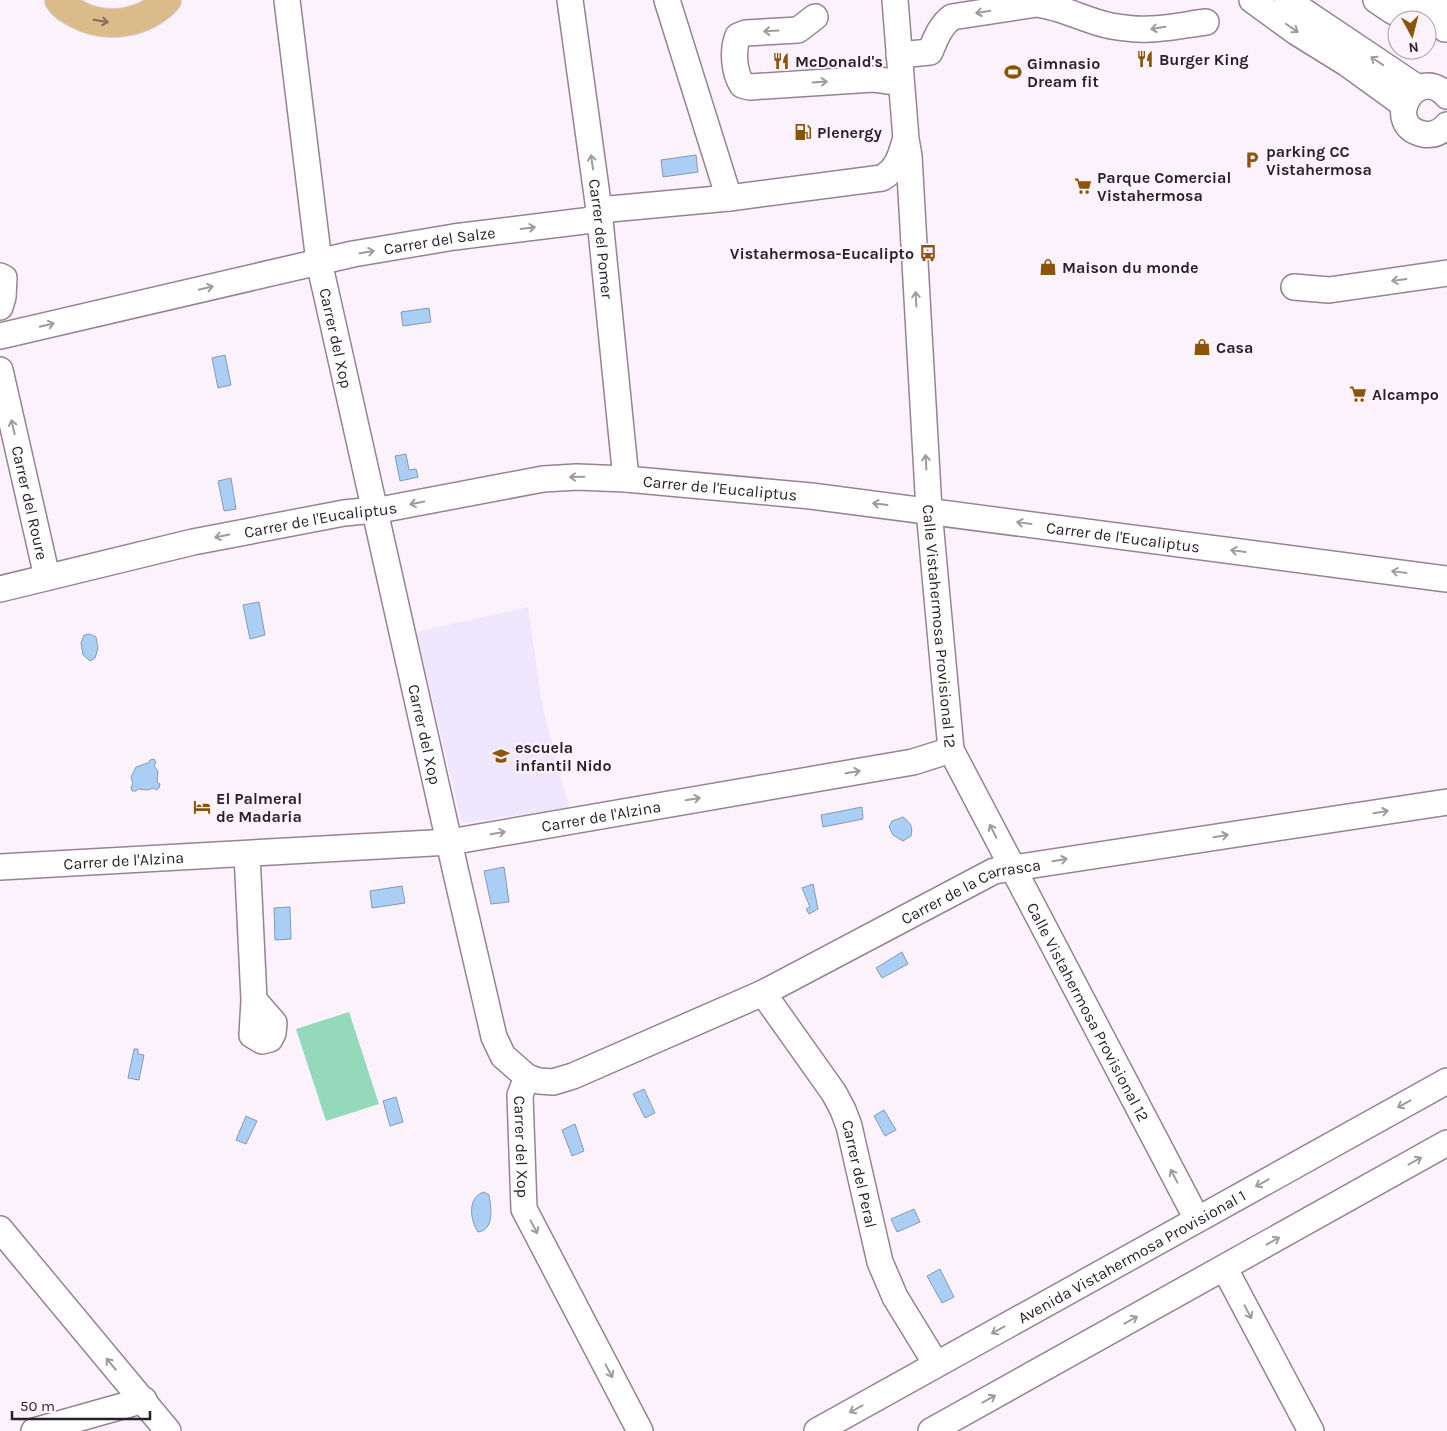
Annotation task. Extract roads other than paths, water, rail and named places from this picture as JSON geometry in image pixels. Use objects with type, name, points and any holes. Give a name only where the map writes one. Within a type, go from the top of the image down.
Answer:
[{"type":"main road","points":[[58,0],[63,6],[82,17],[102,23],[121,23],[141,18],[162,6],[167,0]]},
{"type":"street","name":"Carrer del Xop","points":[[286,0],[319,262],[494,1037],[503,1056],[527,1077],[520,1095],[524,1209],[640,1431]]},
{"type":"street","name":"Carrer del Pomer","points":[[570,0],[599,210],[626,478]]},
{"type":"street","points":[[667,0],[729,198]]},
{"type":"street","name":"Calle Vistahermosa Provisional 12","points":[[895,0],[909,156],[929,510],[951,750],[1197,1219]]},
{"type":"street","points":[[1252,0],[1296,32],[1346,63],[1411,97]]},
{"type":"street","points":[[1376,0],[1394,12],[1441,5],[1446,29]]},
{"type":"street","points":[[899,55],[930,52],[938,31],[952,17],[1037,4],[1050,5],[1110,26],[1150,29],[1206,22]]},
{"type":"street","points":[[1295,4],[1411,97]]},
{"type":"street","points":[[815,17],[798,30],[746,32],[738,36],[734,45],[738,77],[742,85],[750,87],[873,79],[901,83]]},
{"type":"street","points":[[1440,134],[1412,130],[1407,124],[1404,115],[1411,97],[1426,86],[1434,87],[1447,96]]},
{"type":"street","name":"Calle Vistahermosa Provisional 12","points":[[882,178],[896,167],[906,139]]},
{"type":"street","name":"Carrer del Salze","points":[[0,336],[319,262],[454,237],[592,220],[599,210],[729,198],[882,178]]},
{"type":"street","name":"Calle Vistahermosa Provisional 12","points":[[882,178],[899,187],[911,212]]},
{"type":"street","points":[[1294,287],[1329,290],[1447,273]]},
{"type":"street","points":[[0,276],[4,278],[3,297],[0,307]]},
{"type":"street","name":"Carrer del Roure","points":[[0,370],[47,577]]},
{"type":"street","name":"Carrer de l'Eucaliptus","points":[[0,589],[193,542],[344,513],[375,510],[543,480],[577,477],[626,478],[811,496],[1447,579]]},
{"type":"street","name":"Carrer de l'Alzina","points":[[0,867],[450,842],[913,762],[951,750]]},
{"type":"street","name":"Carrer de la Carrasca","points":[[527,1077],[539,1081],[553,1082],[573,1076],[763,993],[994,871],[1447,802]]},
{"type":"street","points":[[247,854],[254,1000]]},
{"type":"street","name":"Carrer del Peral","points":[[763,993],[834,1094],[843,1110],[849,1126],[880,1262],[895,1298],[936,1364]]},
{"type":"street","name":"Avenida Vistahermosa Provisional 1","points":[[817,1431],[1447,1080]]},
{"type":"street","points":[[931,1431],[970,1422],[1225,1269],[1447,1143]]},
{"type":"street","points":[[0,1229],[168,1431]]},
{"type":"street","points":[[1225,1269],[1310,1431]]},
{"type":"street","points":[[34,1431],[144,1400]]},
{"type":"water","points":[[696,155],[698,172],[663,177],[661,160]]},
{"type":"water","points":[[429,308],[431,322],[403,326],[401,312]]},
{"type":"water","points":[[225,355],[231,385],[218,388],[212,358]]},
{"type":"water","points":[[406,454],[409,470],[416,469],[418,477],[400,481],[395,456]]},
{"type":"water","points":[[231,478],[236,509],[224,511],[218,481]]},
{"type":"water","points":[[259,602],[265,635],[250,639],[243,605]]},
{"type":"water","points":[[90,634],[96,637],[98,648],[95,658],[90,661],[83,655],[81,643],[84,635]]},
{"type":"water","points":[[154,759],[156,762],[154,766],[158,771],[157,782],[160,784],[159,788],[157,790],[153,788],[132,791],[131,777],[136,767]]},
{"type":"water","points":[[862,807],[863,819],[823,827],[821,815]]},
{"type":"water","points":[[903,817],[910,823],[912,830],[911,836],[903,841],[893,835],[889,827],[892,821]]},
{"type":"water","points":[[504,867],[509,902],[491,904],[484,871]]},
{"type":"water","points":[[813,884],[818,909],[809,914],[806,909],[810,907],[802,888]]},
{"type":"water","points":[[402,886],[405,903],[372,908],[370,891]]},
{"type":"water","points":[[290,907],[291,939],[275,940],[274,908]]},
{"type":"water","points":[[902,952],[908,964],[882,978],[876,968]]},
{"type":"water","points":[[134,1049],[138,1049],[138,1054],[144,1055],[139,1080],[128,1078]]},
{"type":"water","points":[[644,1089],[655,1113],[645,1118],[633,1094]]},
{"type":"water","points":[[396,1097],[403,1122],[390,1126],[383,1101]]},
{"type":"water","points":[[884,1110],[896,1130],[885,1136],[874,1116]]},
{"type":"water","points":[[246,1116],[257,1121],[246,1144],[236,1140]]},
{"type":"water","points":[[575,1124],[584,1151],[572,1156],[562,1130]]},
{"type":"water","points":[[484,1192],[489,1195],[491,1217],[487,1227],[478,1232],[473,1221],[472,1209],[475,1199]]},
{"type":"water","points":[[914,1209],[920,1222],[897,1232],[891,1219]]},
{"type":"water","points":[[940,1269],[954,1297],[942,1303],[927,1276]]},
{"type":"place","name":"Burger King","points":[[1145,59]]},
{"type":"place","name":"McDonald's","points":[[781,61]]},
{"type":"place","name":"Gimnasio Dream fit","points":[[1013,72]]},
{"type":"place","name":"Plenergy","points":[[803,132]]},
{"type":"place","name":"parking CC Vistahermosa","points":[[1252,160]]},
{"type":"place","name":"Parque Comercial Vistahermosa","points":[[1083,186]]},
{"type":"place","name":"Vistahermosa-Eucalipto","points":[[928,253]]},
{"type":"place","name":"Maison du monde","points":[[1048,267]]},
{"type":"place","name":"Casa","points":[[1202,347]]},
{"type":"place","name":"Alcampo","points":[[1358,394]]},
{"type":"place","name":"escuela infantil Nido","points":[[501,756]]},
{"type":"place","name":"El Palmeral de Madaria","points":[[202,807]]}]
